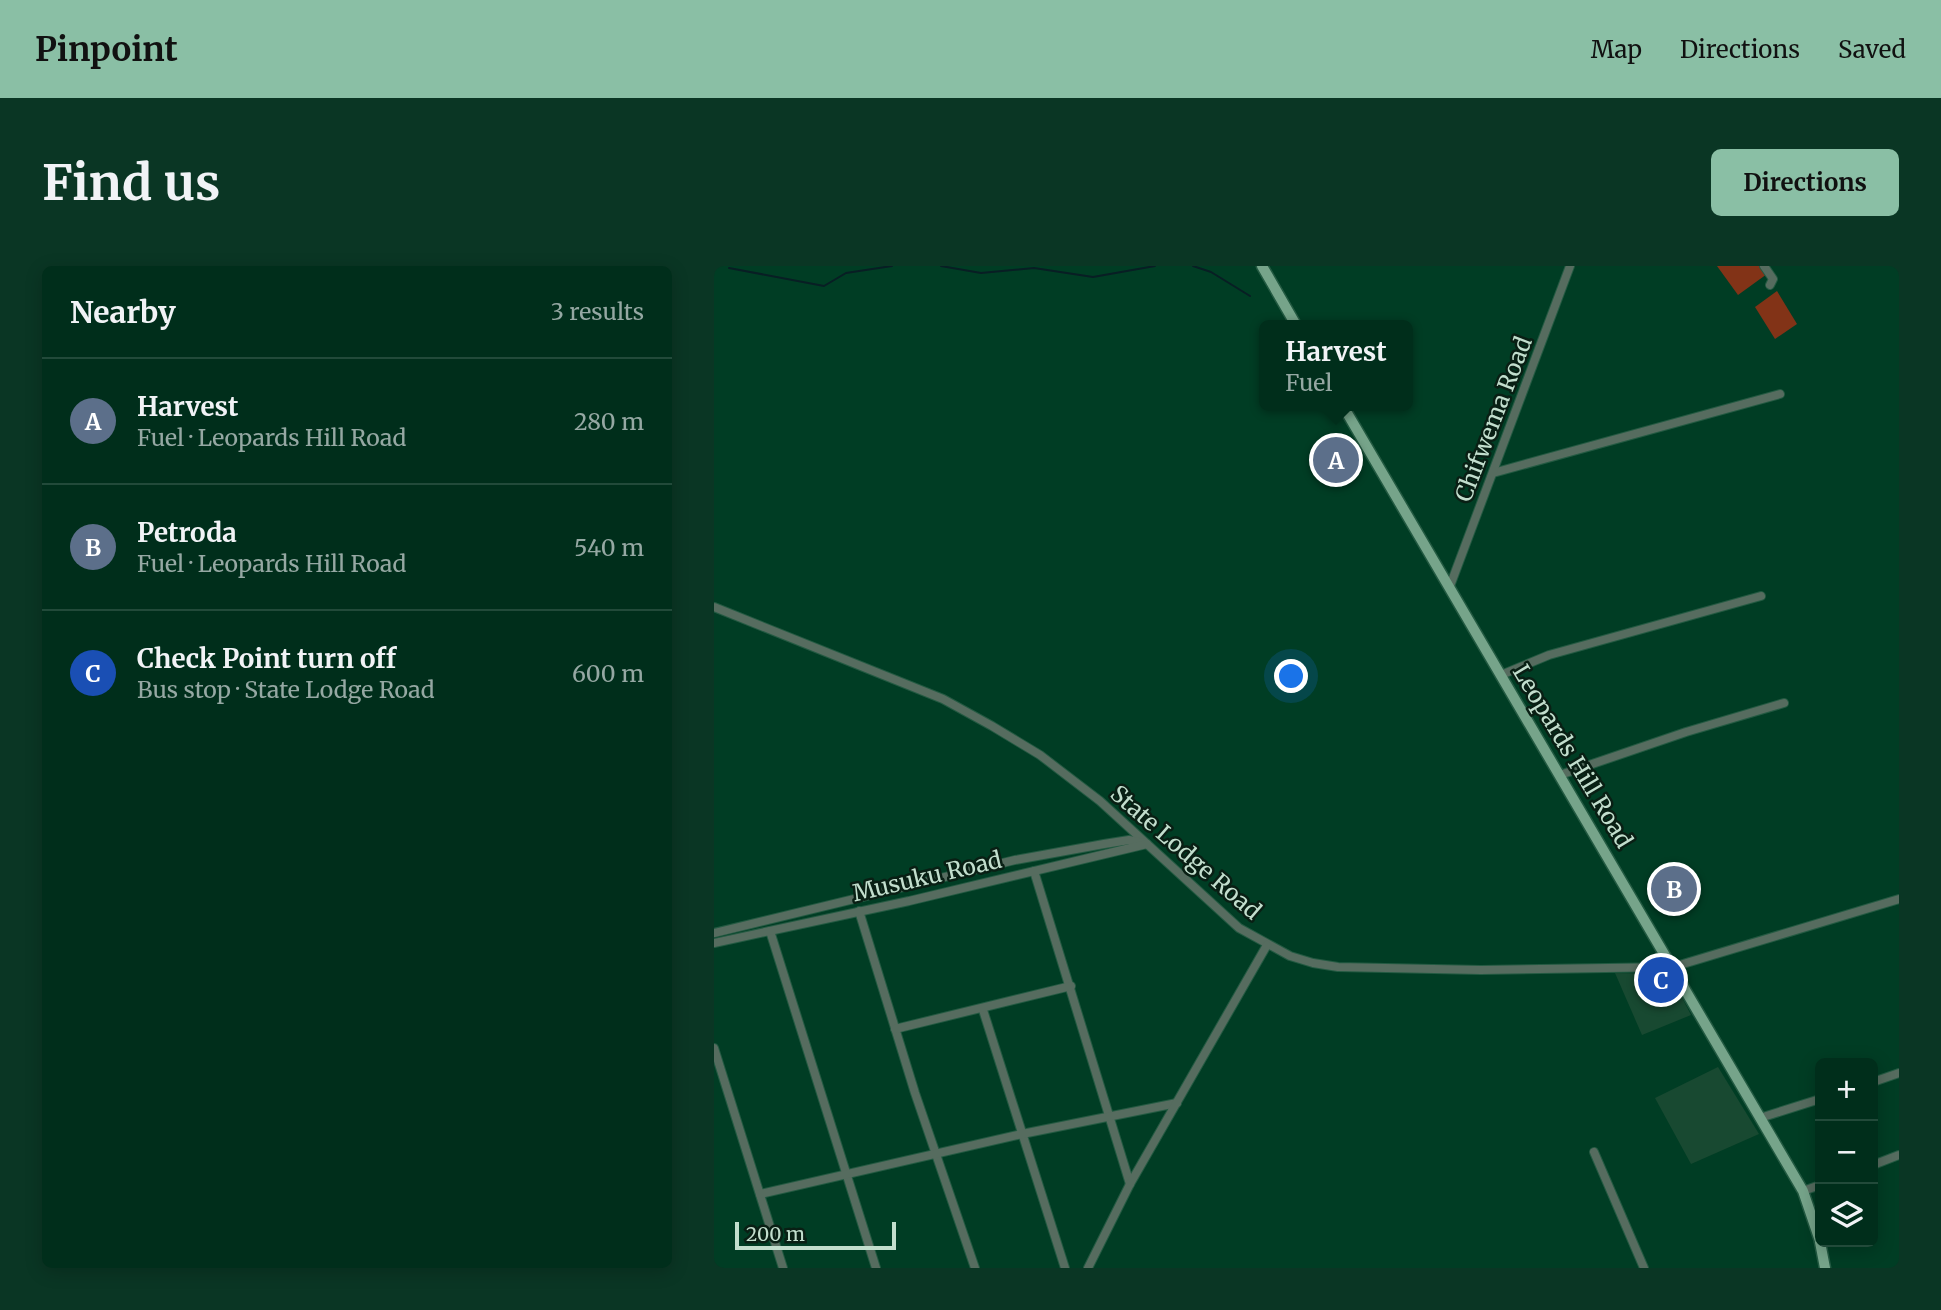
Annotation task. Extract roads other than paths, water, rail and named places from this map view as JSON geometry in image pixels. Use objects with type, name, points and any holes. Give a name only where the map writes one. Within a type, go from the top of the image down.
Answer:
[{"type":"main road","points":[[1262,266],[1293,320]]},
{"type":"main road","name":"Leopards Hill Road","points":[[1346,411],[1803,1191],[1815,1227]]},
{"type":"main road","name":"Leopards Hill Road","points":[[1821,1247],[1825,1268]]},
{"type":"street","name":"Chifwema Road","points":[[1450,586],[1570,266]]},
{"type":"street","points":[[1765,266],[1773,279],[1770,285]]},
{"type":"street","points":[[1493,473],[1780,394]]},
{"type":"street","points":[[1501,675],[1549,655],[1761,596]]},
{"type":"street","name":"State Lodge Road","points":[[714,607],[820,648],[968,713],[1040,755],[1100,801],[1221,913],[1267,945],[1290,956],[1338,967],[1498,970],[1673,967],[1899,899]]},
{"type":"street","points":[[1560,775],[1686,732],[1784,703]]},
{"type":"street","points":[[714,933],[1028,857],[1129,841],[1147,844]]},
{"type":"street","name":"Musuku Road","points":[[714,943],[1147,844]]},
{"type":"street","points":[[1034,871],[1130,1184]]},
{"type":"street","points":[[859,911],[895,1029],[975,1268]]},
{"type":"street","points":[[770,931],[876,1268]]},
{"type":"street","points":[[1088,1268],[1130,1184],[1267,945]]},
{"type":"street","points":[[895,1029],[983,1010],[1071,986]]},
{"type":"street","points":[[983,1010],[1065,1268]]},
{"type":"street","points":[[714,1048],[783,1268]]},
{"type":"street","points":[[1878,1080],[1899,1073]]},
{"type":"street","points":[[1760,1118],[1815,1100]]},
{"type":"street","points":[[760,1194],[1022,1134],[1177,1103]]},
{"type":"street","points":[[1594,1152],[1644,1268]]},
{"type":"street","points":[[1878,1163],[1899,1155]]},
{"type":"street","points":[[1803,1191],[1815,1187]]},
{"type":"waterway","points":[[729,268],[824,286],[846,273],[892,266]]},
{"type":"waterway","points":[[941,266],[981,273],[1034,268],[1093,277],[1155,266]]},
{"type":"waterway","points":[[1193,266],[1211,272],[1250,296]]},
{"type":"place","name":"Harvest","points":[[1336,460]]},
{"type":"place","name":"Petroda","points":[[1674,889]]},
{"type":"place","name":"Check Point turn off","points":[[1661,980]]}]
